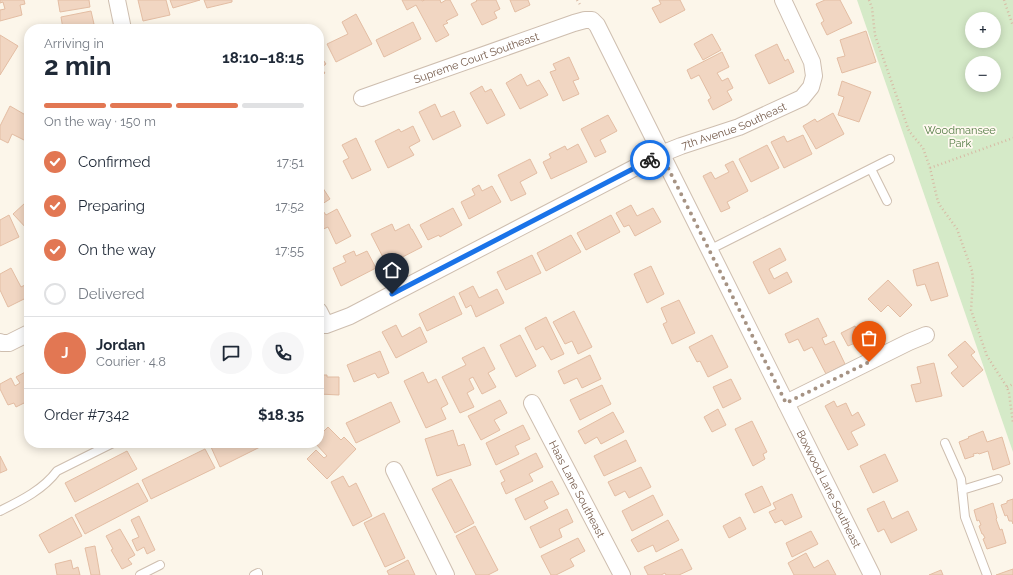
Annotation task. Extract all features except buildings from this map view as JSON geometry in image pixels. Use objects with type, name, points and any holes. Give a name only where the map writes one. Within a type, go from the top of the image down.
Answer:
[{"type":"street","points":[[117,0],[122,24]]},
{"type":"street","name":"7th Avenue Southeast","points":[[324,321],[326,325],[350,316],[661,154],[739,127],[802,98],[811,87],[814,76],[812,62],[783,0]]},
{"type":"street","name":"Boxwood Lane Southeast","points":[[592,20],[597,26],[872,575]]},
{"type":"street","name":"Supreme Court Southeast","points":[[362,98],[574,23],[592,20]]},
{"type":"street","points":[[786,403],[926,335]]},
{"type":"street","points":[[1,342],[9,343],[24,336]]},
{"type":"street","name":"Haas Lane Southeast","points":[[532,403],[622,575]]},
{"type":"street","points":[[394,470],[446,575]]},
{"type":"lane","points":[[709,250],[890,159]]},
{"type":"lane","points":[[871,169],[887,201]]},
{"type":"lane","points":[[945,443],[961,479],[965,517],[987,575]]},
{"type":"lane","points":[[0,511],[25,498],[51,479],[57,471],[103,448]]},
{"type":"lane","points":[[962,490],[998,479]]},
{"type":"lane","points":[[140,575],[160,565]]},
{"type":"lane","points":[[254,575],[258,575]]},
{"type":"path","points":[[869,0],[872,8],[875,35],[909,131],[924,148],[939,204],[957,229],[972,271],[973,280],[971,310],[987,356],[1007,387],[1013,423]]},
{"type":"path","points":[[1004,0],[1013,26]]},
{"type":"path","points":[[930,168],[1013,138]]},
{"type":"path","points":[[1007,387],[1013,384]]},
{"type":"green space","name":"Woodmansee Park","points":[[857,0],[1013,0],[1013,452]]},
{"type":"way so far","points":[[650,160],[661,154],[786,403],[869,362]]},
{"type":"route","points":[[392,294],[650,160]]}]
